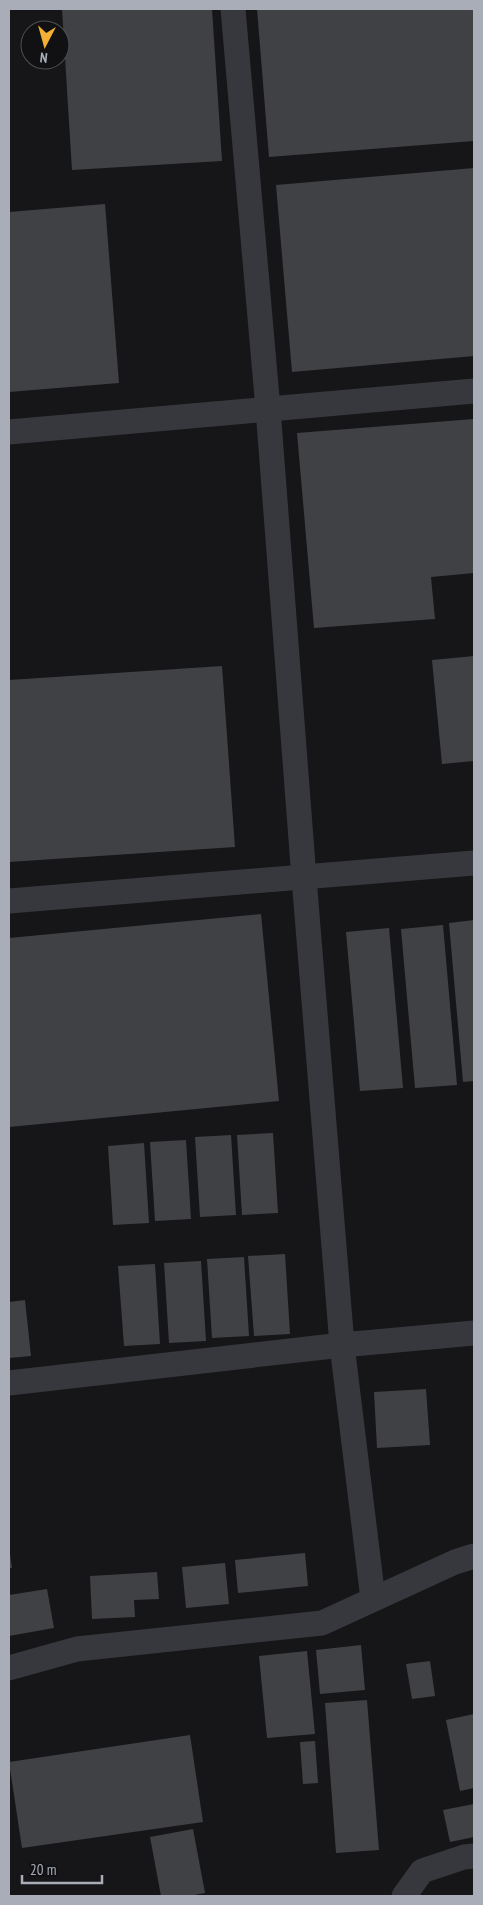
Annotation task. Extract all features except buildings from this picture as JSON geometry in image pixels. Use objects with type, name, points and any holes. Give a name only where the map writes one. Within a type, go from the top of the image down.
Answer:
[{"type":"street","points":[[233,9],[268,409],[342,1345],[373,1599]]},
{"type":"street","points":[[9,432],[474,391]]},
{"type":"street","points":[[9,901],[474,863]]},
{"type":"street","points":[[9,1383],[342,1345],[474,1333]]},
{"type":"street","points":[[9,1668],[77,1650],[322,1623],[455,1562],[474,1556]]},
{"type":"street","points":[[404,1896],[422,1872],[464,1857],[474,1856]]}]
